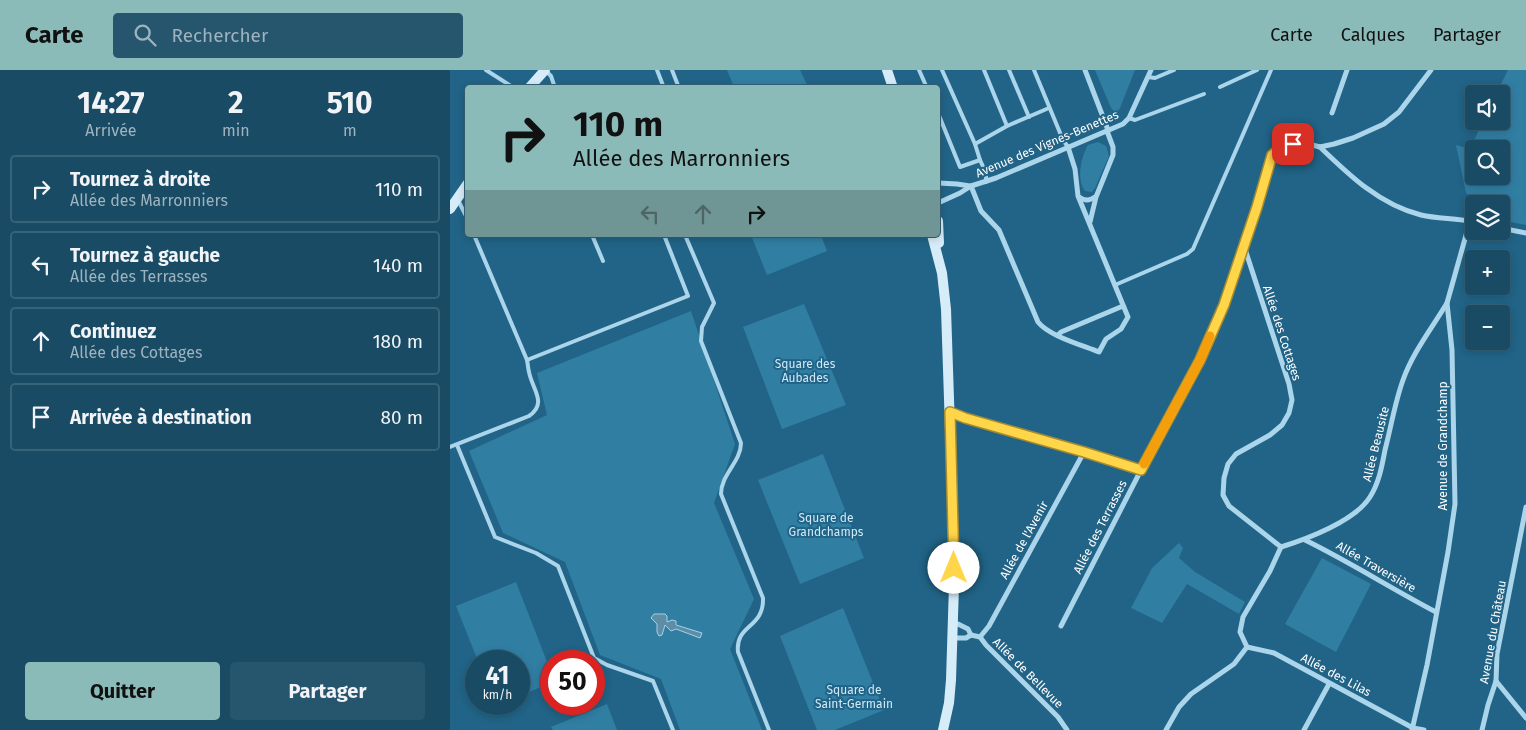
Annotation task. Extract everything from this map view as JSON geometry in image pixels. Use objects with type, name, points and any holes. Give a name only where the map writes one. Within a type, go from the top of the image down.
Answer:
[{"type":"main road","points":[[532,85],[545,70]]},
{"type":"main road","points":[[887,70],[892,85]]},
{"type":"main road","points":[[450,209],[465,187]]},
{"type":"main road","points":[[933,237],[940,262]]},
{"type":"main road","points":[[939,237],[946,309],[954,549],[954,624],[949,703],[943,730]]},
{"type":"street","points":[[1085,70],[1113,147],[1113,155],[1096,197],[1090,223]]},
{"type":"street","points":[[1129,118],[1151,70]]},
{"type":"street","points":[[1332,113],[1347,70]]},
{"type":"street","points":[[1244,246],[1272,155],[1282,147],[1293,144],[1320,147],[1353,138],[1384,124],[1399,112],[1431,70]]},
{"type":"street","name":"Avenue des Vignes-Benettes","points":[[940,202],[971,186],[986,182],[1123,124],[1129,118]]},
{"type":"street","points":[[971,186],[981,211],[999,230],[1042,327],[1058,336],[1099,352],[1106,339],[1121,329],[1128,317],[1078,196],[1075,169],[1068,147]]},
{"type":"street","points":[[1320,147],[1361,185],[1386,201],[1423,215],[1465,220]]},
{"type":"street","name":"Avenue des Vignes-Benettes","points":[[940,183],[971,186]]},
{"type":"street","points":[[1078,196],[1084,200],[1096,197]]},
{"type":"street","points":[[1510,230],[1526,233]]},
{"type":"street","name":"Avenue de Grandchamp","points":[[1413,729],[1427,665],[1456,504],[1452,350],[1447,303],[1466,240]]},
{"type":"street","name":"Allée des Terrasses","points":[[1061,626],[1200,360],[1224,305],[1244,246]]},
{"type":"street","name":"Allée des Cottages","points":[[1244,246],[1289,384],[1292,400],[1289,413],[1282,424],[1270,435],[1236,454],[1228,464],[1224,478],[1223,495],[1229,506],[1281,547]]},
{"type":"street","name":"Allée Beausite","points":[[1281,547],[1323,532],[1354,514],[1369,500],[1376,488],[1404,378],[1411,361],[1447,303]]},
{"type":"street","points":[[1058,336],[1061,332],[1123,306]]},
{"type":"street","points":[[950,412],[1141,470]]},
{"type":"street","name":"Allée de l'Avenir","points":[[980,637],[988,626],[1084,452]]},
{"type":"street","name":"Avenue du Château","points":[[1482,730],[1496,681],[1497,654],[1526,507]]},
{"type":"street","name":"Allée Traversière","points":[[1305,540],[1340,557],[1436,612]]},
{"type":"street","points":[[1166,730],[1179,708],[1191,694],[1234,664],[1247,647],[1240,632],[1242,617],[1270,571],[1281,547]]},
{"type":"street","name":"Allée de Bellevue","points":[[954,624],[968,629],[971,635]]},
{"type":"street","name":"Allée de Bellevue","points":[[953,638],[966,638],[971,635],[980,637],[1058,717],[1067,730]]},
{"type":"street","name":"Allée des Lilas","points":[[1247,647],[1274,653],[1413,729],[1424,730]]},
{"type":"street","points":[[1496,681],[1526,718]]},
{"type":"street","points":[[1304,730],[1329,684]]},
{"type":"lane","points":[[486,70],[509,85]]},
{"type":"lane","points":[[545,70],[554,85]]},
{"type":"lane","points":[[657,70],[663,85]]},
{"type":"lane","points":[[672,70],[678,85]]},
{"type":"lane","points":[[919,70],[925,85]]},
{"type":"lane","points":[[942,70],[975,144],[986,173],[986,182]]},
{"type":"lane","points":[[984,70],[1007,126]]},
{"type":"lane","points":[[1009,70],[1030,117]]},
{"type":"lane","points":[[1034,70],[1063,140],[1068,147]]},
{"type":"lane","points":[[1148,77],[1155,78],[1174,70]]},
{"type":"lane","points":[[1220,88],[1257,70]]},
{"type":"lane","points":[[1115,285],[1188,254],[1193,249],[1271,70]]},
{"type":"lane","points":[[1129,118],[1135,120],[1204,94]]},
{"type":"lane","points":[[975,144],[1007,126],[1049,108]]},
{"type":"lane","points":[[940,119],[960,167],[980,160]]},
{"type":"lane","points":[[457,198],[465,214]]},
{"type":"lane","points":[[450,448],[529,416],[535,412],[538,404],[528,372],[527,360],[475,237]]},
{"type":"lane","points":[[593,237],[603,261]]},
{"type":"lane","points":[[527,360],[688,296],[665,237]]},
{"type":"lane","points":[[687,237],[714,304],[702,327],[701,340],[741,443],[740,452],[722,483],[721,494],[763,598],[764,608],[760,616],[744,631],[737,642],[738,652],[769,730]]},
{"type":"lane","points":[[457,445],[494,537],[536,553],[558,566],[594,658],[607,665],[653,681],[673,730]]},
{"type":"green space","points":[[727,70],[800,70],[807,85],[733,85]]},
{"type":"green space","points":[[1095,70],[1135,70],[1120,108],[1116,113],[1111,108]]},
{"type":"green space","points":[[1508,70],[1526,70],[1526,225],[1510,222],[1510,195],[1468,195],[1466,193],[1456,145],[1465,148],[1465,185],[1510,185],[1510,140],[1474,140],[1479,130],[1510,130],[1510,85],[1500,85]]},
{"type":"green space","points":[[1098,142],[1106,146],[1109,156],[1095,188],[1092,192],[1085,191],[1080,174],[1083,156],[1088,145]]},
{"type":"green space","points":[[752,237],[822,237],[827,251],[767,275]]},
{"type":"green space","name":"Square des Aubades","points":[[804,304],[846,405],[782,429],[743,327]]},
{"type":"green space","points":[[691,311],[735,444],[714,503],[754,599],[730,649],[762,730],[680,730],[661,679],[605,657],[605,650],[598,650],[565,562],[503,533],[469,451],[547,415],[537,373]]},
{"type":"green space","name":"Square de Grandchamps","points":[[823,454],[864,558],[800,584],[758,480]]},
{"type":"green space","points":[[1179,543],[1183,548],[1179,558],[1195,572],[1245,602],[1239,614],[1187,584],[1162,623],[1131,608],[1152,568]]},
{"type":"green space","points":[[1322,558],[1371,584],[1336,652],[1285,624]]},
{"type":"green space","points":[[516,582],[542,650],[540,650],[540,687],[530,692],[530,650],[474,650],[456,606]]},
{"type":"green space","name":"Square de Saint-Germain","points":[[843,608],[884,710],[835,730],[817,730],[780,636]]},
{"type":"green space","points":[[607,704],[617,730],[553,730],[551,727],[580,715],[605,715],[605,705]]},
{"type":"shaded area","points":[[654,614],[665,614],[667,622],[676,621],[676,625],[702,633],[700,638],[676,629],[671,631],[665,625],[662,635],[659,636],[657,624],[651,618]]},
{"type":"slow traffic","points":[[1144,464],[1200,360],[1210,336]]},
{"type":"route","points":[[954,568],[950,412],[1141,470],[1200,360],[1224,305],[1257,207],[1272,155],[1282,147],[1293,144]]}]
